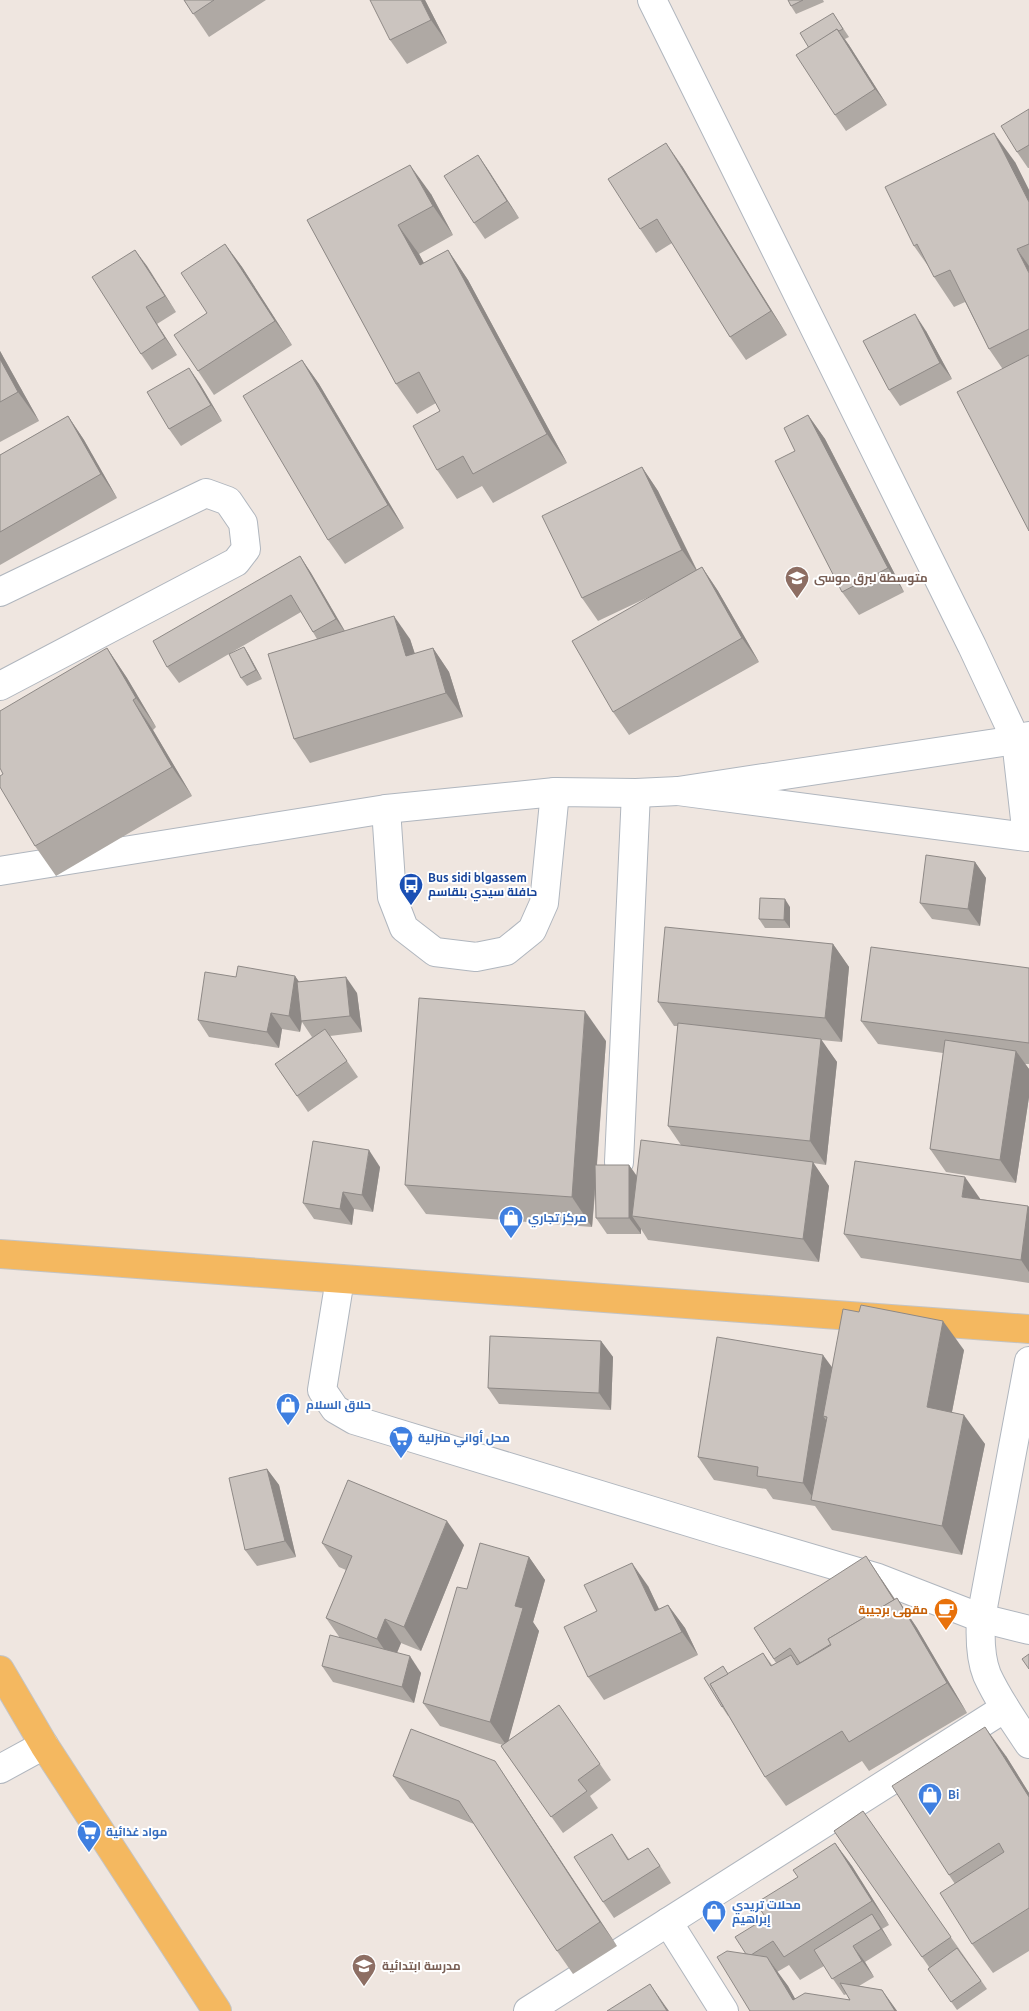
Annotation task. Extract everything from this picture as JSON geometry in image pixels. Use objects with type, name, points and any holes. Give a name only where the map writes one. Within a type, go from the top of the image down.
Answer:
[{"type":"main road","points":[[3,1256],[1029,1329]]},
{"type":"main road","points":[[0,1670],[44,1746],[217,2011]]},
{"type":"street","points":[[652,0],[972,646],[1023,738],[1028,837],[678,791]]},
{"type":"street","points":[[0,592],[206,493],[228,501],[243,523],[246,549],[236,562],[0,686]]},
{"type":"street","points":[[0,871],[386,809],[556,792],[636,793],[678,791],[1023,738]]},
{"type":"street","points":[[386,809],[392,897],[404,928],[435,952],[476,957],[506,951],[532,930],[544,903],[556,792]]},
{"type":"street","points":[[619,1162],[636,793]]},
{"type":"street","points":[[340,1279],[322,1390],[335,1409],[354,1420],[878,1578],[981,1618],[1029,1630]]},
{"type":"street","points":[[1029,1361],[981,1618],[980,1639],[986,1673],[1005,1708],[1029,1744]]},
{"type":"street","points":[[528,2011],[1005,1708]]},
{"type":"street","points":[[0,1768],[44,1746]]},
{"type":"street","points":[[668,1922],[724,2011]]},
{"type":"building","points":[[184,0],[214,0],[193,14]]},
{"type":"building","points":[[370,0],[421,0],[431,20],[390,40]]},
{"type":"building","points":[[788,0],[803,0],[791,6]]},
{"type":"building","points":[[833,13],[843,29],[839,31],[837,29],[809,48],[800,33]]},
{"type":"building","points":[[837,29],[875,89],[835,115],[796,55]]},
{"type":"building","points":[[1029,109],[1029,145],[1017,152],[1001,126]]},
{"type":"building","points":[[994,133],[1029,202],[1029,244],[1017,249],[1029,273],[1029,329],[989,349],[950,270],[934,277],[917,244],[914,246],[885,187]]},
{"type":"building","points":[[666,143],[771,311],[730,337],[657,219],[640,229],[608,179]]},
{"type":"building","points":[[478,155],[507,201],[474,223],[444,176]]},
{"type":"building","points":[[410,165],[433,206],[398,225],[420,265],[448,250],[547,434],[473,474],[463,456],[437,470],[413,426],[440,411],[419,372],[396,384],[307,220]]},
{"type":"building","points":[[225,244],[275,321],[198,371],[174,335],[207,313],[181,273]]},
{"type":"building","points":[[135,250],[165,296],[146,307],[165,338],[141,354],[92,277]]},
{"type":"building","points":[[915,314],[940,363],[889,390],[863,341]]},
{"type":"building","points":[[1029,355],[1029,531],[957,392]]},
{"type":"building","points":[[0,359],[18,392],[0,402]]},
{"type":"building","points":[[302,360],[388,505],[328,540],[243,396]]},
{"type":"building","points":[[189,368],[211,405],[169,429],[147,392]]},
{"type":"building","points":[[808,415],[888,568],[842,592],[775,461],[795,451],[784,428]]},
{"type":"building","points":[[68,416],[101,474],[0,532],[0,455]]},
{"type":"building","points":[[642,467],[682,550],[582,598],[542,516]]},
{"type":"building","points":[[300,556],[336,619],[313,632],[291,595],[167,667],[153,641]]},
{"type":"building","points":[[702,567],[742,638],[613,712],[572,641]]},
{"type":"building","points":[[394,616],[406,656],[433,648],[446,693],[294,739],[268,654]]},
{"type":"building","points":[[244,647],[256,670],[241,678],[229,654]]},
{"type":"building","points":[[107,648],[136,698],[133,700],[172,767],[35,846],[0,787],[0,776],[3,774],[0,768],[0,711]]},
{"type":"building","points":[[926,855],[975,862],[968,909],[920,903]]},
{"type":"building","points":[[760,898],[785,899],[784,920],[759,919]]},
{"type":"building","points":[[665,927],[833,944],[825,1018],[658,1002]]},
{"type":"building","points":[[871,947],[1029,968],[1029,1043],[861,1021]]},
{"type":"building","points":[[238,966],[295,976],[289,1016],[271,1013],[267,1032],[198,1020],[205,972],[236,977]]},
{"type":"building","points":[[346,977],[350,1016],[301,1021],[297,982]]},
{"type":"building","points":[[419,998],[585,1011],[572,1197],[405,1185]]},
{"type":"building","points":[[678,1023],[821,1039],[810,1141],[668,1126]]},
{"type":"building","points":[[325,1029],[347,1061],[297,1096],[275,1064]]},
{"type":"building","points":[[945,1040],[1016,1051],[1000,1160],[930,1149]]},
{"type":"building","points":[[641,1140],[813,1162],[803,1239],[632,1216]]},
{"type":"building","points":[[313,1141],[369,1150],[362,1195],[343,1192],[340,1209],[303,1203]]},
{"type":"building","points":[[855,1161],[965,1177],[962,1197],[1028,1206],[1021,1260],[844,1234]]},
{"type":"building","points":[[595,1165],[629,1165],[629,1218],[596,1218]]},
{"type":"building","points":[[861,1305],[943,1321],[927,1407],[964,1415],[942,1526],[811,1500],[827,1417],[823,1416],[843,1309],[859,1312]]},
{"type":"building","points":[[490,1336],[601,1341],[599,1393],[488,1388]]},
{"type":"building","points":[[717,1337],[823,1355],[803,1483],[757,1476],[758,1467],[698,1457]]},
{"type":"building","points":[[267,1469],[285,1541],[245,1550],[229,1478]]},
{"type":"building","points":[[348,1480],[447,1521],[404,1627],[385,1619],[377,1639],[326,1618],[352,1556],[322,1543]]},
{"type":"building","points":[[480,1543],[529,1557],[515,1606],[523,1608],[490,1722],[423,1703],[457,1587],[467,1589]]},
{"type":"building","points":[[866,1556],[894,1600],[828,1639],[831,1644],[800,1663],[790,1648],[774,1659],[754,1628]]},
{"type":"building","points":[[632,1563],[655,1611],[668,1605],[682,1632],[588,1677],[564,1627],[597,1611],[584,1585]]},
{"type":"building","points":[[897,1598],[947,1683],[849,1742],[842,1731],[765,1777],[710,1684],[763,1653],[771,1666],[791,1655],[797,1665],[831,1645],[828,1639]]},
{"type":"building","points":[[330,1635],[410,1656],[402,1687],[322,1666]]},
{"type":"building","points":[[1029,1654],[1029,1669],[1022,1659]]},
{"type":"building","points":[[723,1666],[728,1674],[710,1684],[722,1707],[704,1678]]},
{"type":"building","points":[[559,1705],[600,1764],[578,1780],[587,1791],[551,1817],[501,1746]]},
{"type":"building","points":[[985,1727],[1029,1797],[1029,1908],[972,1944],[940,1893],[1004,1852],[999,1843],[949,1875],[892,1786]]},
{"type":"building","points":[[411,1729],[495,1761],[600,1922],[557,1951],[459,1801],[393,1776]]},
{"type":"building","points":[[863,1811],[951,1937],[922,1957],[834,1831]]},
{"type":"building","points":[[612,1834],[628,1860],[648,1848],[660,1866],[603,1902],[574,1857]]},
{"type":"building","points":[[835,1843],[872,1901],[784,1957],[773,1941],[751,1955],[746,1954],[735,1937],[766,1918],[756,1903],[798,1877],[793,1870]]},
{"type":"building","points":[[872,1914],[881,1929],[853,1946],[862,1961],[832,1979],[814,1950]]},
{"type":"building","points":[[957,1948],[981,1981],[951,2002],[928,1969]]},
{"type":"building","points":[[727,1951],[767,1957],[793,2000],[805,1993],[850,2000],[840,1983],[882,1990],[895,2011],[750,2011],[717,1957]]},
{"type":"building","points":[[650,1984],[667,2011],[607,2011]]},
{"type":"place","name":"متوسطة لبرق موسى","points":[[797,599]]},
{"type":"place","name":"Bus sidi blgassem حافلة سيدي بلقاسم","points":[[411,906]]},
{"type":"place","name":"مركز تجاري","points":[[511,1239]]},
{"type":"place","name":"حلاق السلام","points":[[288,1426]]},
{"type":"place","name":"محل أواني منزلية","points":[[401,1459]]},
{"type":"place","name":"مقهى برجيبة","points":[[946,1631]]},
{"type":"place","name":"Bi","points":[[930,1816]]},
{"type":"place","name":"مواد غذائية","points":[[89,1853]]},
{"type":"place","name":"محلات تريدي إبراهيم","points":[[714,1933]]},
{"type":"place","name":"مدرسة ابتدائية","points":[[364,1987]]}]
